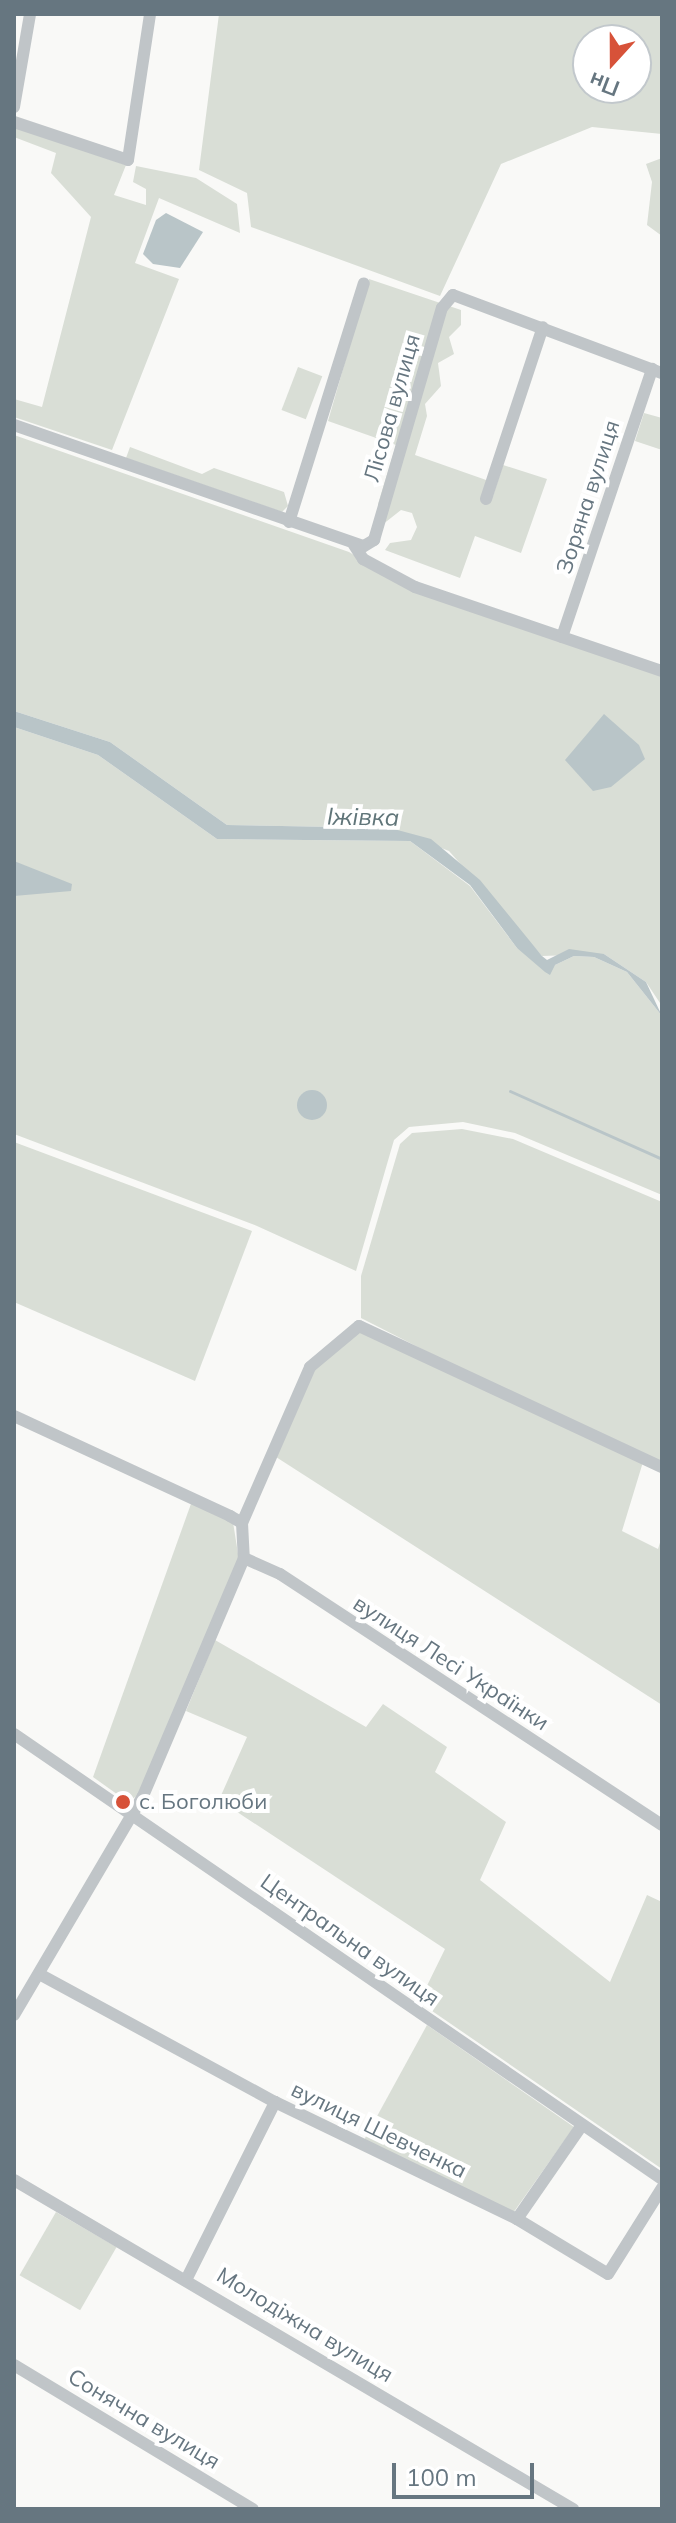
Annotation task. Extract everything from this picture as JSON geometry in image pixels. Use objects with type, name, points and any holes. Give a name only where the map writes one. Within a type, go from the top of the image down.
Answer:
[{"type":"street","points":[[14,107],[30,14]]},
{"type":"street","points":[[14,122],[128,160],[150,14]]},
{"type":"street","points":[[289,522],[364,283]]},
{"type":"street","name":"Лісова вулиця","points":[[354,545],[374,540],[445,303],[462,296],[657,371]]},
{"type":"street","points":[[486,499],[543,327]]},
{"type":"street","name":"Зоряна вулиця","points":[[562,637],[657,371]]},
{"type":"street","points":[[14,425],[354,545],[363,559],[401,581],[662,671]]},
{"type":"street","points":[[14,2015],[41,1975],[131,1814],[244,1558],[242,1523],[310,1367],[355,1327],[369,1327],[662,1467]]},
{"type":"street","points":[[14,1416],[242,1523]]},
{"type":"street","name":"вулиця Лесі Українки","points":[[244,1558],[280,1574],[662,1825]]},
{"type":"street","name":"Центральна вулиця","points":[[14,1734],[662,2179]]},
{"type":"street","name":"вулиця Шевченка","points":[[41,1975],[275,2102],[517,2219],[608,2274],[662,2188]]},
{"type":"street","points":[[187,2278],[275,2102]]},
{"type":"street","points":[[517,2219],[582,2125]]},
{"type":"street","name":"Молодіжна вулиця","points":[[14,2180],[187,2278],[573,2509]]},
{"type":"street","name":"Сонячна вулиця","points":[[14,2365],[253,2509]]},
{"type":"shaded area","points":[[219,14],[662,14],[662,134],[592,127],[501,164],[440,296],[251,227],[247,193],[199,170]]},
{"type":"shaded area","points":[[14,127],[126,165],[114,195],[146,205],[146,189],[133,182],[136,166],[196,178],[237,204],[240,233],[159,198],[135,263],[179,279],[112,450],[14,417],[14,399],[42,407],[91,217],[51,173],[56,153],[14,137]]},
{"type":"shaded area","points":[[662,158],[662,236],[647,225],[652,182],[646,164]]},
{"type":"shaded area","points":[[166,213],[203,232],[180,268],[153,264],[143,254],[156,220]]},
{"type":"shaded area","points":[[369,279],[461,310],[461,325],[449,337],[454,354],[438,363],[441,386],[425,404],[427,416],[415,455],[489,481],[493,496],[503,465],[547,479],[521,553],[475,536],[460,578],[385,550],[390,543],[411,540],[417,527],[412,513],[401,510],[382,525],[378,504],[396,445],[328,421]]},
{"type":"shaded area","points":[[298,367],[322,376],[306,419],[282,410]]},
{"type":"shaded area","points":[[644,413],[662,418],[662,450],[635,441]]},
{"type":"shaded area","points":[[14,435],[349,552],[414,591],[662,675],[662,1006],[646,982],[604,954],[542,956],[449,851],[390,828],[227,825],[110,742],[14,711]]},
{"type":"shaded area","points":[[130,447],[202,474],[214,468],[284,492],[288,506],[282,512],[126,458]]},
{"type":"shaded area","points":[[14,711],[110,742],[227,825],[390,828],[431,839],[480,880],[547,960],[569,949],[604,954],[646,982],[662,1016],[627,972],[594,957],[574,956],[555,965],[550,975],[545,972],[517,948],[470,885],[410,841],[217,839],[98,755],[14,727]]},
{"type":"shaded area","points":[[604,714],[639,745],[645,759],[611,787],[593,791],[565,760]]},
{"type":"shaded area","points":[[14,727],[98,755],[217,839],[410,841],[470,886],[517,948],[555,965],[574,956],[594,957],[627,972],[662,1016],[662,1195],[515,1133],[463,1122],[409,1127],[394,1140],[356,1271],[257,1226],[14,1134]]},
{"type":"shaded area","points":[[14,861],[72,884],[71,891],[14,896]]},
{"type":"shaded area","points":[[312,1090],[322,1095],[327,1105],[322,1115],[312,1120],[302,1115],[297,1105],[302,1095]]},
{"type":"shaded area","points":[[462,1129],[513,1139],[662,1202],[662,1463],[571,1425],[361,1318],[361,1276],[400,1144],[412,1133]]},
{"type":"shaded area","points":[[14,1142],[252,1231],[195,1381],[14,1302]]},
{"type":"shaded area","points":[[355,1330],[643,1462],[622,1531],[658,1549],[662,1536],[662,1705],[276,1457],[313,1370]]},
{"type":"shaded area","points":[[192,1501],[233,1522],[239,1560],[138,1795],[128,1802],[93,1777]]},
{"type":"shaded area","points":[[215,1640],[366,1727],[383,1704],[447,1747],[435,1772],[506,1822],[480,1880],[610,1982],[647,1895],[662,1902],[662,2169],[419,2002],[445,1949],[219,1800],[247,1737],[186,1711]]},
{"type":"shaded area","points":[[427,2025],[574,2127],[513,2213],[364,2140]]},
{"type":"shaded area","points":[[56,2212],[117,2247],[80,2310],[20,2275]]},
{"type":"waterway","points":[[510,1091],[662,1159]]},
{"type":"place","name":"с. Боголюби","points":[[123,1802]]},
{"type":"water label","name":"Іжівка","points":[[363,817]]}]
